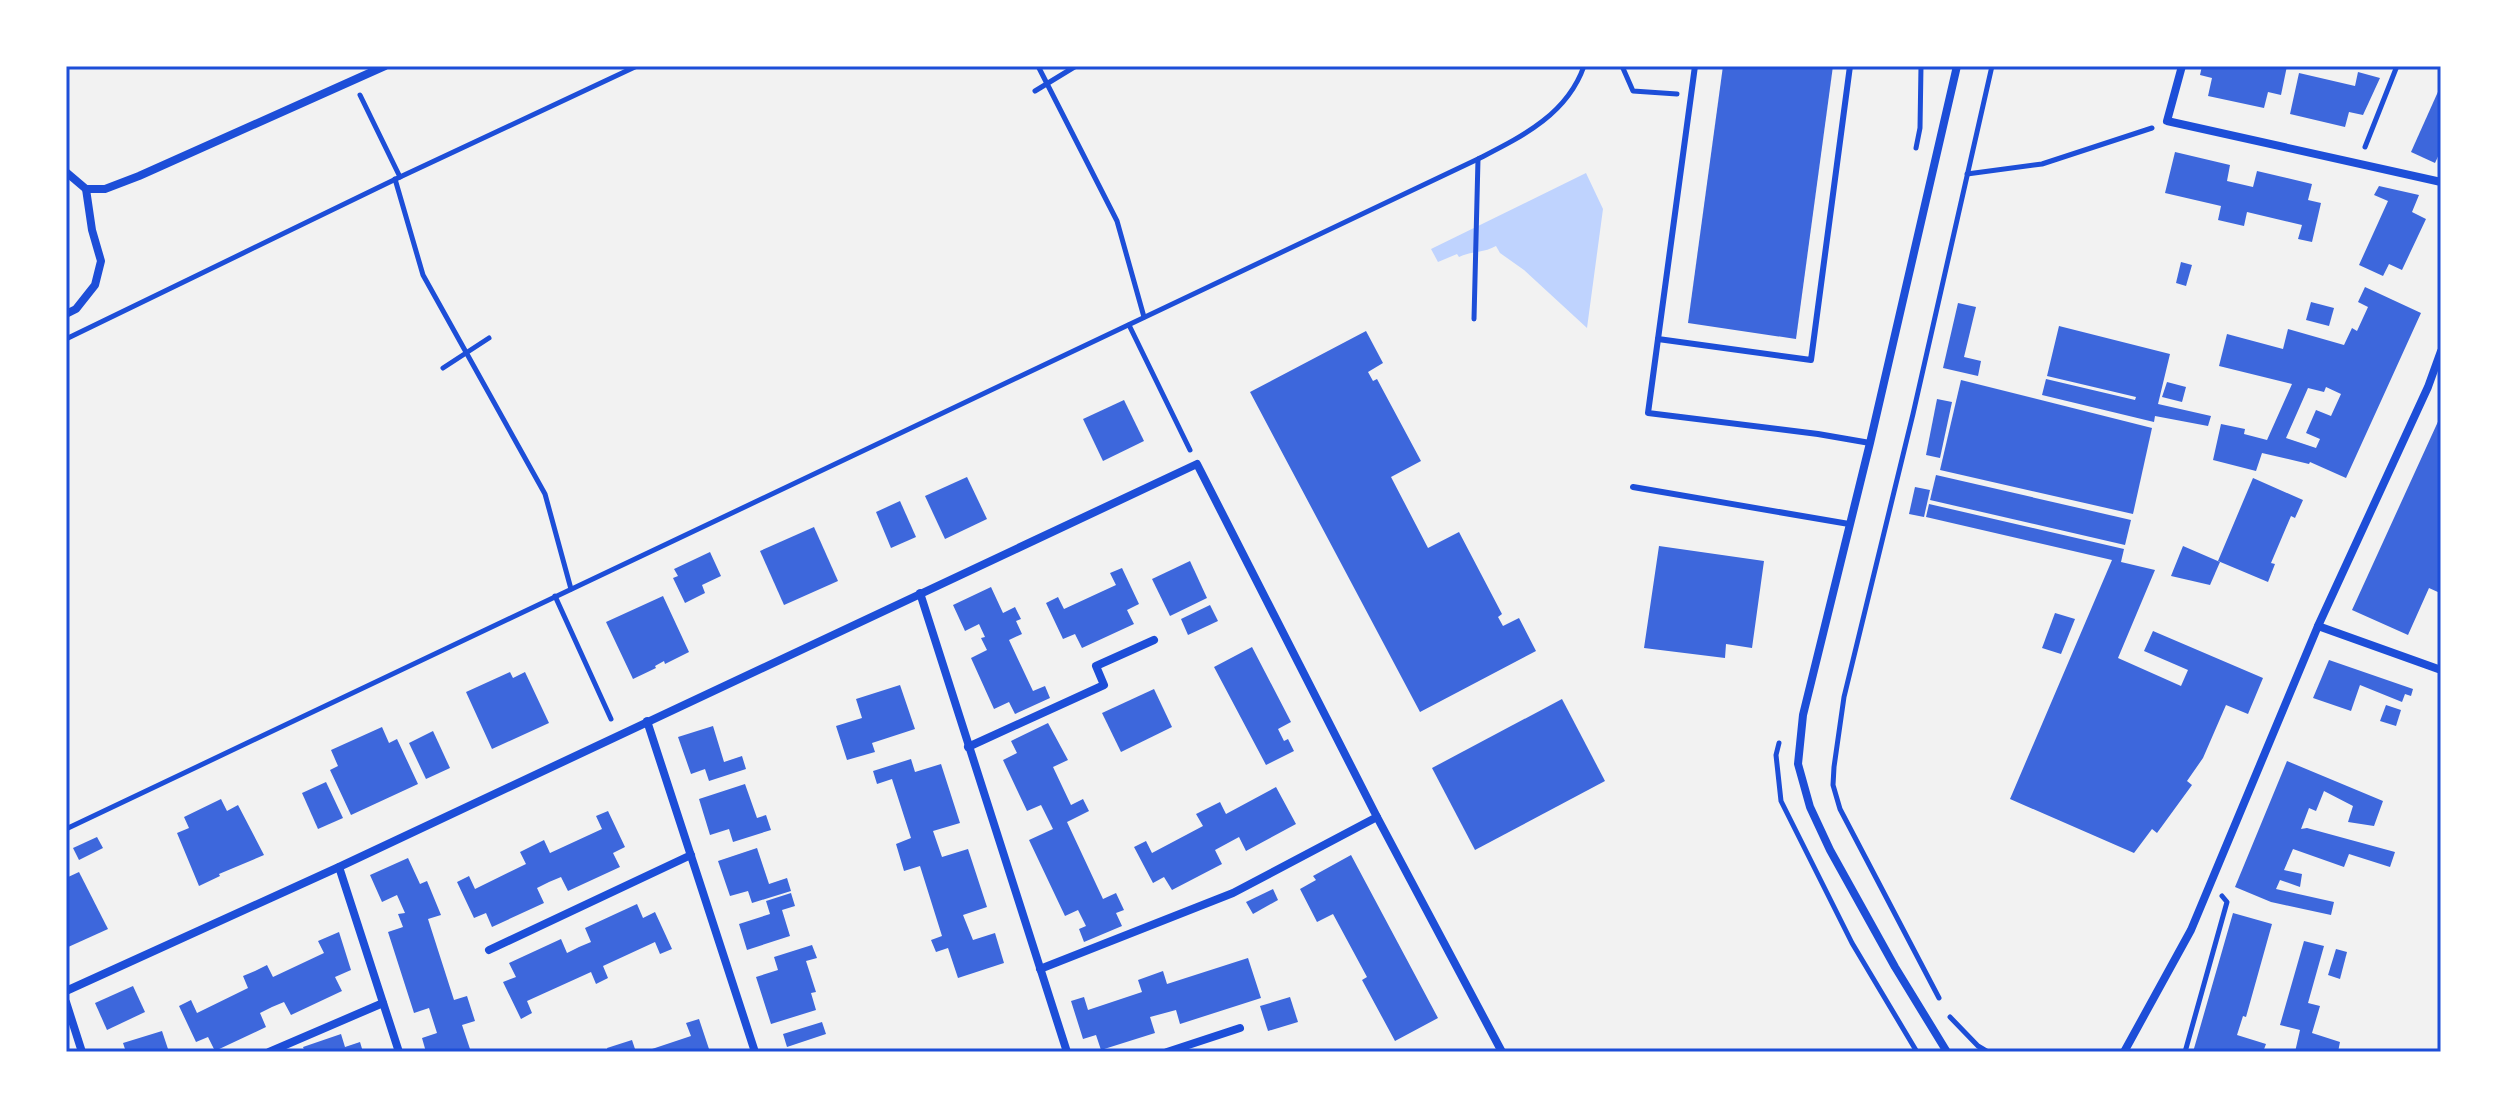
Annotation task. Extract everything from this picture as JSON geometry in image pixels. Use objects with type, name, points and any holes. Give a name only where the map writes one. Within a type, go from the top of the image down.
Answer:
[{"type":"street","points":[[66,172],[86,189],[105,189],[385,66]]},
{"type":"street","points":[[1947,1052],[1830,850],[1810,807],[1798,764],[1803,715],[1957,66]]},
{"type":"street","points":[[2182,66],[2167,121],[2441,182]]},
{"type":"street","points":[[66,314],[76,309],[95,285],[101,261],[92,230],[86,189]]},
{"type":"street","points":[[2124,1052],[2191,930],[2318,626],[2428,387],[2441,351]]},
{"type":"street","points":[[66,991],[339,867],[1197,464],[1377,817],[1502,1052]]},
{"type":"street","points":[[920,593],[1067,1052]]},
{"type":"street","points":[[2318,626],[2441,670]]},
{"type":"street","points":[[968,747],[1104,685],[1096,666],[1154,640]]},
{"type":"street","points":[[647,721],[755,1052]]},
{"type":"street","points":[[1040,969],[1233,893],[1377,817]]},
{"type":"street","points":[[489,950],[691,855]]},
{"type":"street","points":[[339,867],[399,1052]]},
{"type":"street","points":[[66,1002],[82,1052]]},
{"type":"street","points":[[269,1052],[383,1003]]},
{"type":"street","points":[[1167,1052],[1240,1028]]},
{"type":"lane","points":[[1695,66],[1648,413],[1870,443]]},
{"type":"lane","points":[[1658,339],[1811,360],[1850,66]]},
{"type":"lane","points":[[1633,487],[1849,524]]},
{"type":"path","points":[[66,339],[397,178],[637,66]]},
{"type":"path","points":[[1038,66],[1117,221],[1144,317]]},
{"type":"path","points":[[1035,91],[1076,66]]},
{"type":"path","points":[[66,829],[1478,159],[1530,132],[1564,103],[1576,87],[1585,66]]},
{"type":"path","points":[[1622,66],[1633,91],[1692,95]]},
{"type":"path","points":[[1988,1052],[1950,1018],[1840,809],[1833,785],[1844,697],[1913,414],[1992,66]]},
{"type":"path","points":[[2358,164],[2397,66]]},
{"type":"path","points":[[353,80],[397,178],[423,275],[545,494],[571,589]]},
{"type":"path","points":[[1967,174],[2042,164],[2131,136],[2167,121]]},
{"type":"path","points":[[1474,319],[1478,159]]},
{"type":"path","points":[[1129,325],[1197,464]]},
{"type":"path","points":[[443,368],[489,338]]},
{"type":"path","points":[[555,596],[619,735]]},
{"type":"path","points":[[2185,1052],[2227,902],[2212,883]]},
{"type":"water","points":[[1586,173],[1603,209],[1587,328],[1524,270],[1500,253],[1496,246],[1459,257],[1457,254],[1438,262],[1431,249]]},
{"type":"building","points":[[1723,66],[1833,66],[1796,339],[1688,323]]},
{"type":"building","points":[[2202,66],[2287,66],[2281,95],[2268,92],[2264,108],[2208,96],[2212,78],[2200,75]]},
{"type":"building","points":[[2358,72],[2380,78],[2363,115],[2349,112],[2345,127],[2290,114],[2299,73],[2355,86]]},
{"type":"building","points":[[2441,85],[2441,150],[2435,163],[2411,152]]},
{"type":"building","points":[[2175,152],[2230,165],[2227,181],[2253,187],[2257,171],[2312,184],[2308,200],[2321,203],[2312,242],[2298,239],[2302,225],[2247,212],[2244,226],[2218,220],[2221,206],[2165,193]]},
{"type":"building","points":[[2379,186],[2419,195],[2412,212],[2426,219],[2402,270],[2389,264],[2383,276],[2359,265],[2388,201],[2374,195]]},
{"type":"building","points":[[2181,262],[2192,265],[2186,286],[2176,283]]},
{"type":"building","points":[[2365,287],[2421,313],[2346,478],[2310,462],[2262,453],[2256,471],[2213,460],[2221,424],[2245,429],[2244,434],[2267,440],[2292,384],[2219,366],[2227,334],[2283,349],[2288,329],[2344,345],[2352,328],[2357,331],[2368,307],[2358,302]],"holes":[[[2326,387],[2341,394],[2331,416],[2316,410],[2306,433],[2320,439],[2316,448],[2286,438],[2308,388],[2324,392]]]},
{"type":"building","points":[[2311,302],[2334,308],[2329,326],[2306,320]]},
{"type":"building","points":[[1958,303],[1976,307],[1964,357],[1981,361],[1978,376],[1943,368]]},
{"type":"building","points":[[2059,326],[2170,354],[2158,404],[2211,416],[2208,426],[2155,416],[2154,422],[2042,395],[2046,379],[2135,400],[2136,397],[2047,376]]},
{"type":"building","points":[[1366,331],[1383,363],[1368,372],[1373,381],[1377,379],[1421,461],[1391,477],[1428,548],[1459,532],[1502,614],[1498,617],[1503,626],[1519,618],[1536,651],[1420,712],[1250,392]]},
{"type":"building","points":[[1961,380],[2152,428],[2133,514],[1940,470]]},
{"type":"building","points":[[2167,382],[2186,387],[2182,402],[2162,397]]},
{"type":"building","points":[[1937,399],[1952,402],[1940,458],[1926,455]]},
{"type":"building","points":[[1124,400],[1144,441],[1103,461],[1083,419]]},
{"type":"building","points":[[2441,415],[2441,589],[2440,593],[2429,588],[2408,635],[2352,610]]},
{"type":"building","points":[[1936,475],[2131,520],[2125,545],[1930,500]]},
{"type":"building","points":[[967,477],[987,519],[945,539],[925,496]]},
{"type":"building","points":[[2253,478],[2303,500],[2295,518],[2291,516],[2271,563],[2275,564],[2268,582],[2218,561]]},
{"type":"building","points":[[1915,487],[1930,490],[1924,517],[1909,514]]},
{"type":"building","points":[[900,501],[916,537],[891,548],[876,512]]},
{"type":"building","points":[[1929,504],[2124,549],[2121,562],[2155,570],[2118,658],[2181,686],[2188,670],[2144,651],[2153,631],[2263,678],[2248,714],[2226,705],[2203,758],[2187,781],[2192,785],[2157,833],[2152,829],[2134,853],[2010,799],[2112,560],[1926,517]]},
{"type":"building","points":[[814,527],[838,581],[784,605],[760,551]]},
{"type":"building","points":[[1659,546],[1764,561],[1752,648],[1726,644],[1725,658],[1644,648]]},
{"type":"building","points":[[2183,546],[2220,562],[2210,585],[2171,576]]},
{"type":"building","points":[[710,552],[721,576],[702,585],[705,593],[685,603],[673,578],[678,576],[674,569]]},
{"type":"building","points":[[1190,561],[1207,598],[1170,616],[1152,579]]},
{"type":"building","points":[[1122,568],[1139,604],[1127,610],[1134,624],[1082,648],[1075,634],[1063,639],[1046,603],[1058,597],[1064,609],[1116,585],[1110,573]]},
{"type":"building","points":[[991,587],[1003,613],[1015,607],[1021,619],[1016,621],[1022,634],[1009,640],[1033,691],[1045,686],[1050,698],[1015,714],[1009,702],[994,709],[971,658],[987,650],[981,638],[985,637],[979,624],[965,631],[953,605]]},
{"type":"building","points":[[663,596],[689,652],[665,664],[664,661],[633,679],[606,622]]},
{"type":"building","points":[[1210,605],[1218,621],[1188,635],[1181,619]]},
{"type":"building","points":[[2055,613],[2075,619],[2061,654],[2042,648]]},
{"type":"building","points":[[1252,647],[1291,722],[1278,729],[1294,751],[1266,765],[1214,667]]},
{"type":"building","points":[[2329,660],[2413,689],[2411,696],[2405,694],[2402,702],[2360,685],[2351,711],[2313,698]]},
{"type":"building","points":[[510,672],[513,678],[525,672],[549,723],[492,749],[466,692]]},
{"type":"building","points":[[900,685],[915,729],[872,743],[875,752],[847,760],[836,726],[862,718],[856,699]]},
{"type":"building","points":[[1154,689],[1172,727],[1121,752],[1102,713]]},
{"type":"building","points":[[1562,699],[1605,781],[1475,850],[1432,768]]},
{"type":"building","points":[[2386,705],[2401,710],[2396,726],[2380,721]]},
{"type":"building","points":[[1048,723],[1068,760],[1053,767],[1071,805],[1083,799],[1089,811],[1067,822],[1103,899],[1116,893],[1124,910],[1116,913],[1122,926],[1084,942],[1079,929],[1086,926],[1078,910],[1065,916],[1029,840],[1053,829],[1041,805],[1027,811],[1003,760],[1017,753],[1011,741]]},
{"type":"building","points":[[713,726],[724,762],[742,756],[746,769],[709,781],[705,769],[691,774],[678,737]]},
{"type":"building","points":[[382,727],[389,743],[397,739],[418,784],[351,815],[330,770],[338,766],[331,750]]},
{"type":"building","points":[[433,731],[450,768],[426,779],[409,743]]},
{"type":"building","points":[[911,759],[915,772],[941,764],[960,823],[933,831],[942,857],[968,849],[987,907],[963,915],[973,940],[995,933],[1004,963],[958,978],[948,948],[936,952],[931,940],[942,936],[920,866],[904,871],[896,844],[911,838],[892,779],[877,784],[873,771]]},
{"type":"building","points":[[2287,761],[2383,801],[2374,826],[2348,822],[2353,806],[2324,791],[2316,811],[2309,808],[2301,829],[2395,852],[2390,867],[2349,854],[2344,867],[2293,849],[2284,870],[2302,874],[2300,887],[2280,880],[2276,889],[2334,902],[2331,915],[2271,902],[2235,887]]},
{"type":"building","points":[[326,782],[343,818],[318,829],[302,793]]},
{"type":"building","points":[[745,784],[757,818],[766,815],[771,830],[733,842],[729,829],[710,835],[699,799]]},
{"type":"building","points":[[1276,787],[1296,824],[1246,851],[1239,837],[1215,850],[1222,864],[1172,890],[1164,877],[1153,883],[1134,847],[1146,841],[1152,853],[1203,826],[1196,814],[1220,802],[1226,814]]},
{"type":"building","points":[[221,799],[227,811],[238,805],[264,855],[199,886],[177,833],[189,828],[184,817]]},
{"type":"building","points":[[608,811],[625,847],[613,853],[620,867],[568,891],[561,877],[549,882],[537,888],[544,903],[492,927],[486,913],[474,918],[457,882],[469,876],[475,889],[526,864],[520,852],[544,840],[550,853],[602,829],[596,816]]},
{"type":"building","points":[[97,837],[103,848],[79,860],[73,848]]},
{"type":"building","points":[[757,848],[769,884],[787,878],[791,891],[752,903],[748,891],[730,896],[718,861]]},
{"type":"building","points":[[1351,855],[1438,1018],[1395,1041],[1362,980],[1367,977],[1333,914],[1317,922],[1300,889],[1316,880],[1313,876]]},
{"type":"building","points":[[408,858],[420,884],[427,881],[441,915],[428,919],[454,1000],[467,996],[475,1021],[462,1025],[471,1052],[426,1052],[422,1038],[437,1033],[429,1008],[414,1013],[388,932],[403,927],[398,914],[405,913],[397,895],[382,902],[370,875]]},
{"type":"building","points":[[79,872],[108,929],[66,948],[66,878]]},
{"type":"building","points":[[1273,889],[1278,900],[1253,914],[1246,902]]},
{"type":"building","points":[[791,893],[795,906],[782,910],[790,936],[747,950],[739,924],[770,914],[766,901]]},
{"type":"building","points":[[637,904],[643,918],[655,912],[672,949],[660,954],[655,942],[603,966],[608,978],[596,984],[591,972],[527,1001],[532,1013],[521,1019],[503,982],[516,977],[509,963],[561,939],[567,953],[591,942],[585,928]]},
{"type":"building","points":[[2233,913],[2272,924],[2246,1017],[2243,1016],[2237,1035],[2266,1044],[2263,1052],[2193,1052]]},
{"type":"building","points":[[339,932],[351,970],[335,977],[342,991],[291,1015],[284,1002],[272,1007],[260,1013],[266,1027],[215,1051],[208,1037],[196,1042],[179,1006],[191,1000],[197,1013],[248,988],[243,976],[267,965],[273,977],[324,953],[318,941]]},
{"type":"building","points":[[2304,941],[2324,946],[2308,1003],[2320,1006],[2312,1033],[2340,1042],[2338,1052],[2295,1052],[2300,1030],[2280,1025]]},
{"type":"building","points":[[812,945],[817,958],[806,961],[816,992],[811,993],[816,1010],[771,1024],[756,977],[778,970],[774,957]]},
{"type":"building","points":[[2336,949],[2347,952],[2340,979],[2328,975]]},
{"type":"building","points":[[1248,958],[1261,998],[1180,1024],[1176,1010],[1150,1017],[1155,1033],[1101,1050],[1096,1035],[1083,1039],[1071,1001],[1084,997],[1088,1010],[1142,992],[1138,980],[1163,971],[1167,984]]},
{"type":"building","points":[[133,986],[145,1012],[107,1030],[95,1003]]},
{"type":"building","points":[[1290,997],[1298,1022],[1268,1031],[1260,1006]]},
{"type":"building","points":[[699,1019],[710,1052],[643,1052],[691,1036],[686,1023]]},
{"type":"building","points":[[822,1022],[826,1034],[787,1047],[783,1034]]},
{"type":"building","points":[[162,1031],[169,1052],[126,1052],[123,1043]]},
{"type":"building","points":[[341,1034],[345,1047],[360,1042],[363,1052],[305,1052],[303,1047]]},
{"type":"building","points":[[632,1040],[636,1052],[608,1052],[607,1048]]}]
